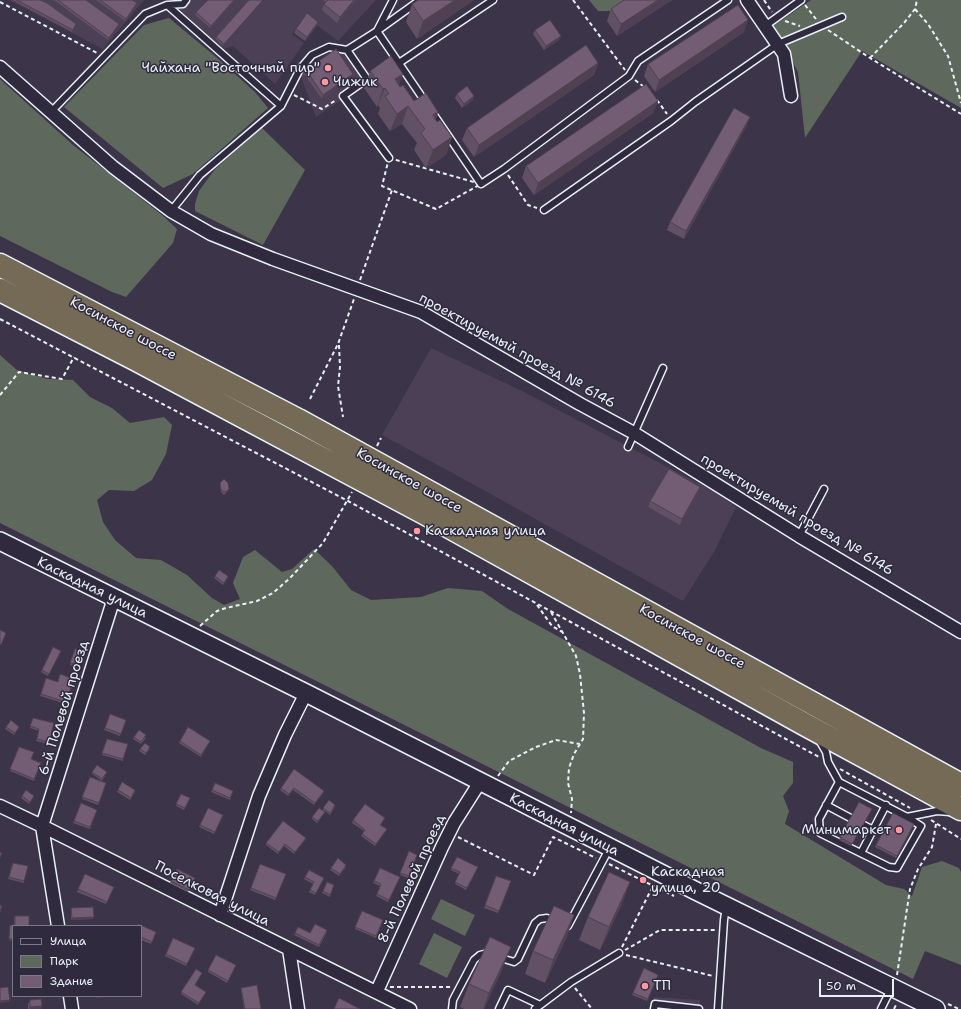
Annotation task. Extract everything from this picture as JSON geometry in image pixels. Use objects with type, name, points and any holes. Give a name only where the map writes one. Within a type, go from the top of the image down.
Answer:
[{"type":"highway","name":"Косинское шоссе","points":[[0,265],[305,424],[961,785]]},
{"type":"highway","name":"Косинское шоссе","points":[[0,290],[135,359],[426,514],[961,810]]},
{"type":"street","points":[[748,0],[784,54],[791,96]]},
{"type":"street","name":"проектируемый проезд № 6146","points":[[0,67],[112,167],[171,211],[211,234],[273,259],[421,312],[580,404],[634,433],[799,536],[961,632]]},
{"type":"street","name":"Каскадная улица","points":[[0,541],[487,782],[606,854],[726,906],[894,984],[936,1009]]},
{"type":"street","name":"6-й Полевой проезд","points":[[42,826],[114,598]]},
{"type":"street","points":[[220,915],[259,796],[285,735],[306,693]]},
{"type":"street","name":"8-й Полевой проезд","points":[[378,989],[450,832],[487,782]]},
{"type":"street","name":"Поселковая улица","points":[[0,806],[289,949],[378,989],[410,1009]]},
{"type":"street","points":[[42,826],[58,925]]},
{"type":"street","points":[[289,949],[298,1009]]},
{"type":"street","points":[[70,997],[72,1009]]},
{"type":"lane","points":[[51,112],[145,14],[167,5],[182,4],[186,0]]},
{"type":"lane","points":[[377,31],[393,0]]},
{"type":"lane","points":[[171,211],[200,175],[281,106],[300,69],[312,55],[329,47],[347,50],[377,31],[420,0]]},
{"type":"lane","points":[[399,63],[492,0]]},
{"type":"lane","points":[[377,31],[482,184],[629,76],[638,61],[728,0]]},
{"type":"lane","points":[[765,26],[801,0]]},
{"type":"lane","points":[[167,5],[281,106]]},
{"type":"lane","points":[[544,210],[778,44],[842,17]]},
{"type":"lane","points":[[347,50],[367,79],[342,96],[389,158]]},
{"type":"lane","points":[[628,447],[663,368]]},
{"type":"lane","points":[[799,536],[824,489]]},
{"type":"lane","points":[[804,724],[826,752],[828,762],[840,782],[886,805],[921,826],[897,868],[888,867],[820,833],[819,819],[840,782]]},
{"type":"lane","points":[[826,805],[873,830]]},
{"type":"lane","points":[[861,853],[886,805]]},
{"type":"lane","points":[[907,817],[937,811],[961,813]]},
{"type":"lane","points":[[452,1009],[452,1000],[474,960],[480,955],[488,953],[514,962],[518,960],[535,923],[540,919],[546,918],[564,926],[570,924],[606,854]]},
{"type":"lane","points":[[718,1009],[726,906]]},
{"type":"lane","points":[[499,1009],[508,990],[537,1007],[571,982],[619,953]]},
{"type":"lane","points":[[881,1009],[894,984]]},
{"type":"lane","points":[[654,1009],[655,1004],[699,1009]]},
{"type":"path","points":[[573,0],[629,76],[647,90]]},
{"type":"path","points":[[764,0],[776,18],[797,26],[822,26]]},
{"type":"path","points":[[801,0],[822,26],[870,58],[961,114]]},
{"type":"path","points":[[870,58],[904,23],[915,9],[917,0]]},
{"type":"path","points":[[0,2],[104,57]]},
{"type":"path","points":[[915,9],[928,24],[948,56],[961,103]]},
{"type":"path","points":[[288,92],[322,109],[342,96]]},
{"type":"path","points":[[652,94],[671,121]]},
{"type":"path","points":[[389,158],[482,184],[436,209],[382,186],[389,158]]},
{"type":"path","points":[[504,169],[528,206],[544,210]]},
{"type":"path","points":[[360,282],[392,190]]},
{"type":"path","points":[[310,399],[338,344],[356,294]]},
{"type":"path","points":[[0,319],[348,501],[828,762],[961,839]]},
{"type":"path","points":[[338,344],[340,367],[338,386],[343,417]]},
{"type":"path","points":[[0,395],[19,372],[62,379],[74,357]]},
{"type":"path","points":[[189,635],[217,611],[257,600],[273,593],[290,578],[322,543],[348,501]]},
{"type":"path","points":[[536,604],[552,626],[563,633]]},
{"type":"path","points":[[550,612],[576,656],[580,674],[584,713],[583,739],[574,754],[569,768],[568,783],[572,799],[571,815]]},
{"type":"path","points":[[487,782],[509,761],[536,747],[556,740],[580,744]]},
{"type":"path","points":[[894,984],[910,889],[918,869],[932,847],[936,824]]},
{"type":"path","points":[[450,832],[534,875],[553,837],[606,854],[654,886],[619,953]]},
{"type":"path","points":[[619,953],[660,930],[723,930]]},
{"type":"path","points":[[619,953],[720,978]]},
{"type":"path","points":[[571,982],[592,1009]]},
{"type":"path","points":[[378,989],[459,987]]},
{"type":"path","points":[[894,1009],[897,1003]]},
{"type":"shaded area","points":[[9,0],[144,0],[103,49]]},
{"type":"shaded area","points":[[168,0],[376,0],[338,41],[305,16],[292,34],[304,43],[275,84],[233,46],[224,49]]},
{"type":"shaded area","points":[[348,43],[373,78],[316,117],[300,74]]},
{"type":"shaded area","points":[[431,348],[524,392],[715,492],[736,507],[714,552],[683,601],[382,435]]},
{"type":"shaded area","points":[[654,997],[700,1000],[700,1009],[651,1009]]},
{"type":"green space","points":[[589,0],[630,0],[613,11],[598,11]]},
{"type":"green space","points":[[811,0],[961,0],[961,108],[862,51],[805,138],[798,72],[773,26]]},
{"type":"green space","points":[[169,18],[255,92],[268,108],[193,174],[163,188],[64,107],[144,25]]},
{"type":"green space","points":[[0,79],[73,145],[162,215],[177,229],[173,243],[126,297],[112,292],[0,236]]},
{"type":"green space","points":[[262,128],[305,170],[263,245],[195,211],[195,204],[199,191],[215,169]]},
{"type":"green space","points":[[0,355],[17,370],[47,379],[73,380],[90,397],[112,408],[130,423],[164,417],[172,425],[166,454],[152,480],[134,491],[109,490],[97,500],[103,522],[115,540],[136,558],[161,560],[187,575],[212,598],[224,605],[240,599],[233,583],[243,557],[255,550],[282,572],[292,569],[314,549],[332,566],[351,590],[371,600],[421,597],[448,588],[482,591],[508,609],[761,748],[793,762],[793,783],[783,796],[789,811],[785,824],[886,885],[904,889],[912,896],[922,867],[942,861],[959,868],[961,872],[961,965],[925,951],[913,979],[0,523]]},
{"type":"green space","points":[[441,899],[475,915],[465,936],[431,919]]},
{"type":"green space","points":[[434,933],[462,947],[447,978],[419,964]]},
{"type":"building","points":[[17,0],[40,0],[47,3],[76,24],[73,30]]},
{"type":"building","points":[[58,0],[86,0],[119,24],[109,38]]},
{"type":"building","points":[[100,0],[132,0],[137,3],[126,19]]},
{"type":"building","points":[[208,0],[234,0],[211,26],[196,12]]},
{"type":"building","points":[[249,0],[263,0],[224,44],[216,37]]},
{"type":"building","points":[[328,0],[354,0],[340,17],[324,4]]},
{"type":"building","points":[[418,0],[455,0],[423,21],[412,4]]},
{"type":"building","points":[[624,0],[658,0],[621,24],[611,9]]},
{"type":"building","points":[[738,5],[748,20],[659,80],[648,64]]},
{"type":"building","points":[[307,13],[318,22],[307,37],[296,29]]},
{"type":"building","points":[[550,20],[561,36],[546,46],[535,30]]},
{"type":"building","points":[[586,45],[598,63],[479,145],[467,128]]},
{"type":"building","points":[[336,49],[353,74],[323,95],[306,70]]},
{"type":"building","points":[[391,56],[403,74],[395,79],[400,87],[403,85],[414,101],[426,93],[438,112],[433,115],[437,122],[440,120],[452,137],[433,150],[421,133],[425,129],[408,106],[397,114],[385,96],[389,94],[385,88],[383,89],[370,71]]},
{"type":"building","points":[[646,84],[658,101],[538,183],[526,166]]},
{"type":"building","points":[[467,86],[474,96],[464,104],[457,94]]},
{"type":"building","points":[[734,108],[750,117],[686,231],[670,222]]},
{"type":"building","points":[[669,469],[700,487],[682,519],[650,501]]},
{"type":"building","points":[[224,479],[228,483],[229,489],[225,492],[221,490],[220,483]]},
{"type":"building","points":[[219,570],[228,576],[224,583],[215,576]]},
{"type":"building","points":[[0,630],[6,633],[1,645],[0,644]]},
{"type":"building","points":[[53,647],[61,651],[49,674],[42,670]]},
{"type":"building","points":[[75,649],[83,652],[79,665],[70,663]]},
{"type":"building","points":[[60,674],[74,679],[66,702],[41,694],[46,678],[58,682]]},
{"type":"building","points":[[110,714],[126,720],[121,734],[105,728]]},
{"type":"building","points":[[33,718],[54,723],[49,742],[37,739],[39,729],[30,726]]},
{"type":"building","points":[[11,720],[19,727],[15,733],[6,727]]},
{"type":"building","points":[[188,727],[210,741],[201,755],[180,741]]},
{"type":"building","points":[[139,730],[146,735],[141,742],[134,737]]},
{"type":"building","points":[[107,739],[128,744],[123,759],[102,753]]},
{"type":"building","points":[[145,743],[150,747],[146,753],[140,749]]},
{"type":"building","points":[[19,747],[34,752],[31,759],[41,763],[34,779],[10,769]]},
{"type":"building","points":[[97,765],[107,772],[102,779],[92,772]]},
{"type":"building","points":[[294,769],[324,791],[315,803],[294,788],[289,794],[281,788]]},
{"type":"building","points":[[90,777],[106,783],[99,803],[82,797]]},
{"type":"building","points":[[122,782],[135,790],[131,798],[118,790]]},
{"type":"building","points":[[215,783],[233,791],[230,798],[212,790]]},
{"type":"building","points":[[26,790],[34,796],[30,802],[22,796]]},
{"type":"building","points":[[181,794],[190,798],[185,808],[176,804]]},
{"type":"building","points":[[329,800],[335,805],[330,813],[323,808]]},
{"type":"building","points":[[859,802],[872,809],[852,844],[840,837]]},
{"type":"building","points":[[81,803],[97,810],[90,827],[74,821]]},
{"type":"building","points":[[365,804],[385,818],[380,825],[387,829],[376,844],[362,834],[365,830],[353,820]]},
{"type":"building","points":[[208,808],[223,815],[215,832],[200,825]]},
{"type":"building","points":[[319,808],[325,812],[318,821],[312,817]]},
{"type":"building","points":[[893,813],[914,824],[897,856],[876,845]]},
{"type":"building","points":[[283,821],[306,838],[295,852],[285,844],[279,852],[266,843]]},
{"type":"building","points":[[409,851],[417,855],[409,876],[400,873]]},
{"type":"building","points":[[457,857],[478,867],[467,888],[455,882],[460,872],[451,868]]},
{"type":"building","points":[[338,858],[346,865],[340,874],[331,868]]},
{"type":"building","points":[[13,863],[28,866],[24,881],[9,877]]},
{"type":"building","points":[[260,864],[286,874],[276,898],[251,888]]},
{"type":"building","points":[[380,868],[400,877],[389,900],[377,894],[381,884],[374,881]]},
{"type":"building","points":[[177,869],[195,878],[189,890],[171,881]]},
{"type":"building","points":[[309,870],[324,878],[316,893],[310,890],[314,882],[305,877]]},
{"type":"building","points":[[609,872],[630,882],[609,927],[588,917]]},
{"type":"building","points":[[85,874],[114,887],[107,902],[78,889]]},
{"type":"building","points":[[496,876],[511,881],[499,911],[485,905]]},
{"type":"building","points":[[327,882],[334,885],[330,895],[323,891]]},
{"type":"building","points":[[554,906],[574,915],[553,960],[533,951]]},
{"type":"building","points":[[93,907],[94,917],[72,918],[71,908]]},
{"type":"building","points":[[362,911],[383,920],[376,936],[355,927]]},
{"type":"building","points":[[15,916],[29,916],[29,925],[15,925]]},
{"type":"building","points":[[315,924],[327,930],[319,945],[295,933],[298,927],[310,933]]},
{"type":"building","points":[[10,925],[12,925],[12,939],[9,939]]},
{"type":"building","points":[[142,926],[156,932],[152,942],[142,937]]},
{"type":"building","points":[[490,937],[511,947],[489,993],[469,984]]},
{"type":"building","points":[[173,938],[195,948],[187,964],[166,954]]},
{"type":"building","points":[[216,955],[236,965],[228,981],[208,970]]},
{"type":"building","name":"ТП","points":[[644,968],[658,975],[648,999],[633,993]]},
{"type":"building","points":[[196,969],[202,973],[195,985],[206,992],[199,1003],[181,992]]},
{"type":"building","points":[[257,985],[261,1009],[245,1009],[241,988]]},
{"type":"building","points":[[8,987],[10,1000],[0,1001],[0,988]]},
{"type":"building","points":[[339,998],[360,1009],[334,1009]]},
{"type":"building","points":[[41,999],[42,1006],[30,1007],[30,1000]]},
{"type":"place","name":"Чайхана \"Восточный пир\"","points":[[328,68]]},
{"type":"place","name":"Чижик","points":[[325,82]]},
{"type":"place","name":"Каскадная улица","points":[[417,531]]},
{"type":"place","name":"Минимаркет","points":[[899,830]]},
{"type":"place","name":"Каскадная улица, 20","points":[[643,880]]},
{"type":"place","name":"ТП","points":[[645,986]]}]
